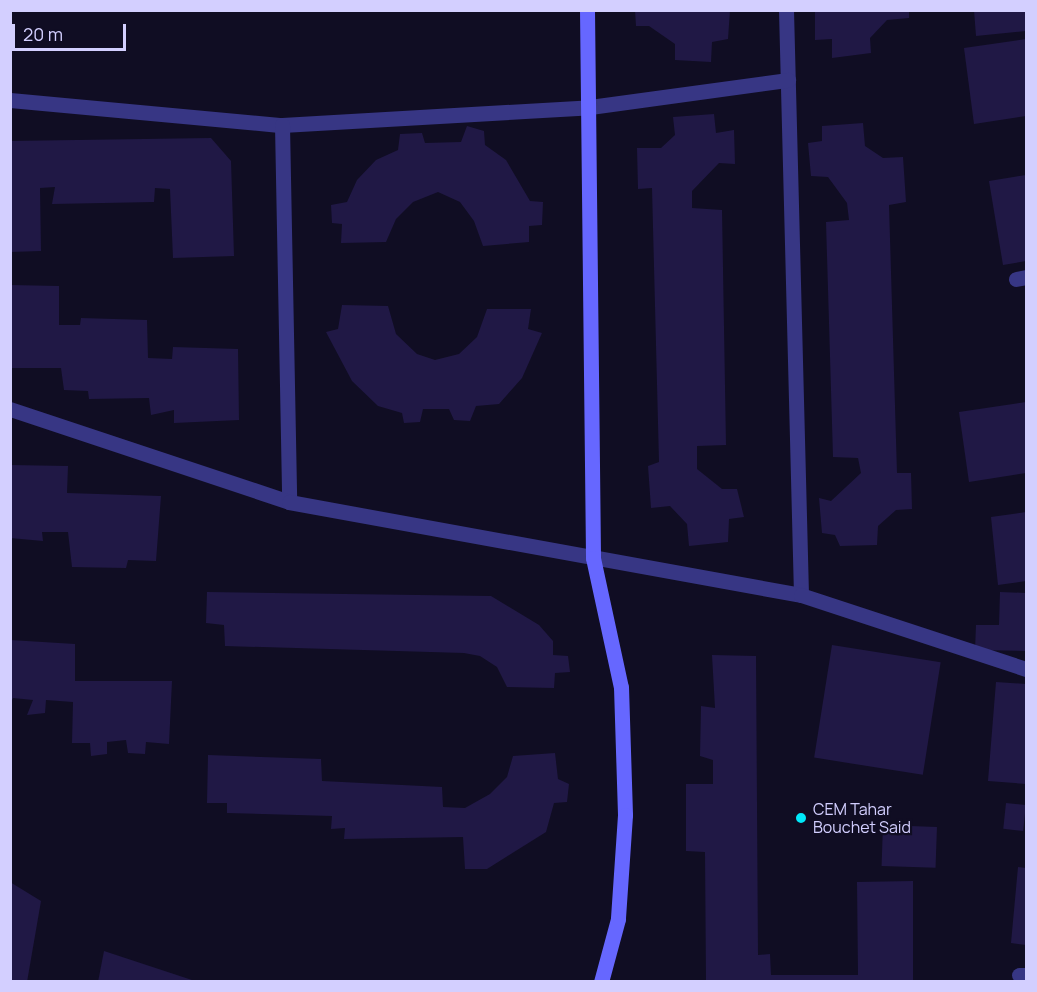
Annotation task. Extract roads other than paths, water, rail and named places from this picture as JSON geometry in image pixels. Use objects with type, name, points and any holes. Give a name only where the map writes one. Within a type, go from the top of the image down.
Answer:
[{"type":"street","points":[[586,10],[590,107],[592,558],[621,687],[625,815],[618,920],[601,981]]},
{"type":"street","points":[[786,10],[801,595]]},
{"type":"street","points":[[10,100],[282,125],[590,107],[788,80]]},
{"type":"street","points":[[282,125],[289,502]]},
{"type":"street","points":[[10,409],[289,502],[801,595],[1026,669]]},
{"type":"place","name":"CEM Tahar Bouchet Said","points":[[801,818]]}]
